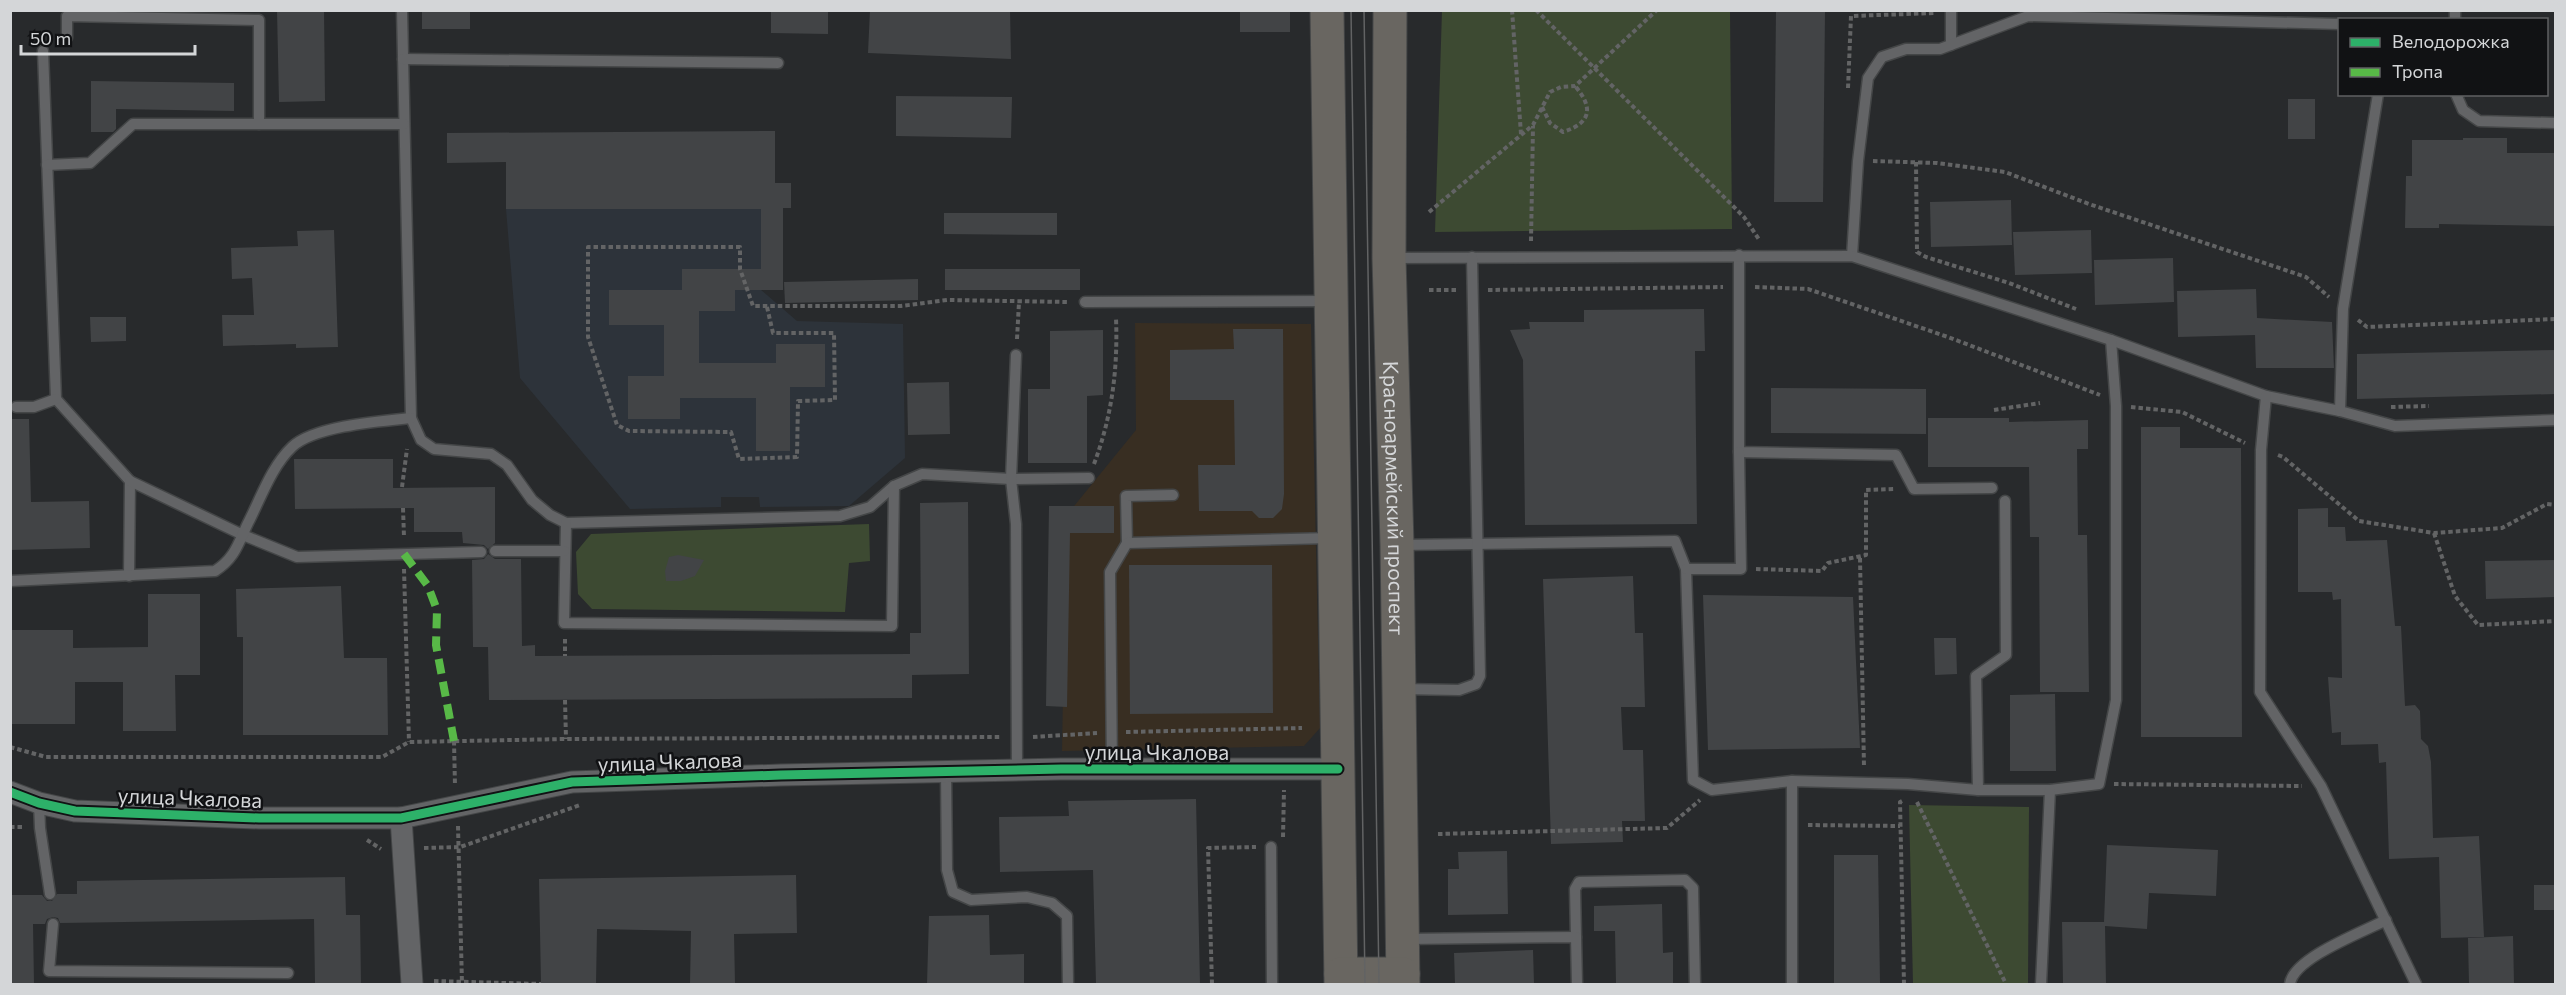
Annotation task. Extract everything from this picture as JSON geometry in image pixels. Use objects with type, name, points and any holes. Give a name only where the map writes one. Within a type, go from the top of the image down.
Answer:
[{"type":"main road","points":[[1327,10],[1341,979],[1403,979]]},
{"type":"main road","name":"Красноармейский проспект","points":[[1390,10],[1389,258],[1397,545],[1403,979]]},
{"type":"street","name":"улица Чкалова","points":[[10,792],[39,803],[75,811],[259,818],[401,818],[572,782],[1017,770],[1338,769]]},
{"type":"street","points":[[401,818],[412,982]]},
{"type":"lane","points":[[402,10],[411,418],[421,440],[434,449],[491,454],[507,465],[532,500],[550,515],[566,523],[840,516],[870,507],[894,486],[922,474],[1011,479],[1089,478]]},
{"type":"lane","points":[[1951,10],[1951,45]]},
{"type":"lane","points":[[67,38],[67,16],[259,20],[259,124]]},
{"type":"lane","points":[[1852,256],[1858,161],[1868,78],[1882,57],[1906,49],[1940,49],[2028,16],[2338,24]]},
{"type":"lane","points":[[43,51],[56,399],[130,481],[243,535],[297,557],[481,552]]},
{"type":"lane","points":[[403,59],[778,63]]},
{"type":"lane","points":[[2340,411],[2343,309],[2378,96]]},
{"type":"lane","points":[[2457,96],[2463,110],[2479,121],[2556,123]]},
{"type":"lane","points":[[48,165],[90,163],[133,124],[404,124]]},
{"type":"lane","points":[[1686,569],[1741,569],[1739,255]]},
{"type":"lane","points":[[1389,258],[1852,256],[2111,340],[2266,396],[2340,411],[2395,426],[2556,420]]},
{"type":"lane","points":[[1399,689],[1459,690],[1476,684],[1480,676],[1472,257]]},
{"type":"lane","points":[[1084,302],[1331,301]]},
{"type":"lane","points":[[1397,545],[1675,542],[1686,569],[1693,780],[1712,790],[1792,781],[1908,784],[1978,790],[2050,790],[2099,784],[2116,700],[2116,406],[2111,340]]},
{"type":"lane","points":[[1016,355],[1011,479],[1016,524],[1017,770]]},
{"type":"lane","points":[[2266,396],[2260,450],[2260,692],[2320,786],[2416,984]]},
{"type":"lane","points":[[16,406],[34,407],[56,399]]},
{"type":"lane","points":[[10,581],[215,571],[230,561],[274,471],[292,446],[315,434],[373,421],[411,418]]},
{"type":"lane","points":[[1739,452],[1896,455],[1914,489],[1992,488]]},
{"type":"lane","points":[[129,576],[130,481]]},
{"type":"lane","points":[[566,523],[564,623],[892,626],[894,486]]},
{"type":"lane","points":[[1112,769],[1110,572],[1127,543],[1126,496],[1173,495]]},
{"type":"lane","points":[[1978,790],[1976,676],[2006,655],[2005,501]]},
{"type":"lane","points":[[1127,543],[1334,538]]},
{"type":"lane","points":[[495,551],[564,550]]},
{"type":"lane","points":[[946,772],[947,870],[953,892],[971,900],[1027,897],[1052,903],[1067,916],[1068,984]]},
{"type":"lane","points":[[1792,781],[1790,824],[1792,984]]},
{"type":"lane","points":[[2041,984],[2050,790]]},
{"type":"lane","points":[[39,803],[40,828],[50,894]]},
{"type":"lane","points":[[1271,847],[1272,984]]},
{"type":"lane","points":[[1577,984],[1575,889],[1579,882],[1685,880],[1693,888],[1695,984]]},
{"type":"lane","points":[[2290,984],[2291,979],[2310,958],[2386,920]]},
{"type":"lane","points":[[53,924],[50,971],[288,973]]},
{"type":"lane","points":[[1403,939],[1576,937]]},
{"type":"path","points":[[1512,10],[1521,134]]},
{"type":"path","points":[[1536,10],[1744,217],[1768,255]]},
{"type":"path","points":[[1530,256],[1533,125],[1542,107],[1550,92],[1561,87],[1575,86],[1657,10]]},
{"type":"path","points":[[1542,107],[1550,123],[1563,132],[1580,127],[1587,114],[1587,100],[1575,86]]},
{"type":"path","points":[[1429,212],[1533,125]]},
{"type":"path","points":[[1858,161],[1916,162],[2005,172],[2089,204],[2306,277],[2367,327],[2556,319]]},
{"type":"path","points":[[1916,162],[1917,252],[1926,257],[2009,283],[2086,313]]},
{"type":"path","points":[[767,307],[773,333],[834,333],[835,400],[798,401],[797,457],[739,459],[731,432],[629,431],[617,425],[588,337],[588,247],[740,247],[740,269],[753,306],[902,306],[947,300],[1084,302]]},
{"type":"path","points":[[1429,290],[1739,287],[1808,289],[2053,375],[2104,397],[2116,406],[2182,412],[2260,450],[2283,457],[2359,520],[2434,533],[2502,528],[2547,504],[2556,505]]},
{"type":"path","points":[[1016,355],[1019,301]]},
{"type":"path","points":[[1089,478],[1106,430],[1116,379],[1115,303]]},
{"type":"path","points":[[1994,410],[2040,403]]},
{"type":"path","points":[[2385,407],[2430,406]]},
{"type":"path","points":[[402,488],[411,418]]},
{"type":"path","points":[[1741,569],[1822,571],[1828,563],[1860,558],[1866,555],[1866,490],[1914,489]]},
{"type":"path","points":[[403,508],[408,742]]},
{"type":"path","points":[[2434,533],[2455,596],[2478,625],[2556,621]]},
{"type":"path","points":[[1860,558],[1865,783]]},
{"type":"path","points":[[566,700],[566,739]]},
{"type":"path","points":[[10,747],[46,757],[382,757],[408,742],[1016,737],[1111,732],[1302,728]]},
{"type":"path","points":[[454,741],[460,847],[462,984]]},
{"type":"path","points":[[1908,784],[2006,984]]},
{"type":"path","points":[[2099,784],[2320,786]]},
{"type":"path","points":[[1276,790],[1294,790]]},
{"type":"path","points":[[1271,847],[1283,839],[1284,790]]},
{"type":"path","points":[[1438,834],[1667,828],[1712,790]]},
{"type":"path","points":[[1905,984],[1900,802],[1914,796]]},
{"type":"path","points":[[360,836],[382,850],[460,847],[585,803]]},
{"type":"path","points":[[1790,824],[1900,826]]},
{"type":"path","points":[[10,827],[40,828]]},
{"type":"path","points":[[1212,984],[1208,848],[1252,848]]},
{"type":"path","points":[[412,982],[541,984]]},
{"type":"shaded area","points":[[506,209],[761,209],[761,290],[797,321],[903,324],[905,458],[849,506],[760,507],[759,497],[721,497],[721,507],[630,509],[520,378]]},
{"type":"shaded area","points":[[1135,323],[1311,324],[1320,728],[1304,746],[1062,751],[1066,516],[1136,430]]},
{"type":"green space","points":[[1442,11],[1730,11],[1732,229],[1435,232]]},
{"type":"green space","points":[[869,524],[870,561],[849,563],[845,612],[592,609],[578,594],[576,552],[591,534]]},
{"type":"green space","points":[[1909,805],[2029,807],[2028,984],[1913,984]]},
{"type":"building","points":[[277,10],[324,10],[325,101],[279,102]]},
{"type":"building","points":[[422,10],[470,10],[470,29],[422,29]]},
{"type":"building","points":[[771,10],[828,10],[828,34],[771,33]]},
{"type":"building","points":[[870,10],[1010,10],[1011,59],[868,53]]},
{"type":"building","points":[[1240,10],[1290,10],[1290,32],[1240,32]]},
{"type":"building","points":[[1776,10],[1825,10],[1823,202],[1774,202]]},
{"type":"building","points":[[91,81],[234,83],[234,111],[116,109],[116,129],[113,132],[91,132]]},
{"type":"building","points":[[896,96],[1012,97],[1011,138],[896,136]]},
{"type":"building","points":[[2288,99],[2315,99],[2315,139],[2288,139]]},
{"type":"building","points":[[775,131],[775,183],[791,183],[791,208],[783,208],[783,290],[735,290],[735,311],[699,311],[699,363],[776,363],[776,344],[825,344],[825,387],[790,387],[790,451],[756,451],[756,398],[680,398],[680,419],[628,419],[628,376],[664,376],[664,325],[609,325],[609,290],[682,290],[682,269],[761,269],[761,209],[506,209],[506,162],[447,163],[447,133]]},
{"type":"building","points":[[2463,138],[2507,138],[2507,153],[2556,153],[2556,226],[2439,224],[2439,228],[2405,228],[2406,176],[2412,176],[2412,140],[2463,140]]},
{"type":"building","points":[[2011,200],[2012,245],[1931,247],[1930,202]]},
{"type":"building","points":[[944,213],[1057,213],[1057,235],[944,234]]},
{"type":"building","points":[[334,230],[338,347],[296,348],[296,344],[223,346],[222,315],[254,315],[252,278],[232,279],[231,248],[298,246],[297,231]]},
{"type":"building","points":[[2091,230],[2092,273],[2015,275],[2013,232]]},
{"type":"building","points":[[2173,258],[2174,302],[2095,305],[2094,260]]},
{"type":"building","points":[[945,269],[1080,269],[1080,290],[945,290]]},
{"type":"building","points":[[918,279],[918,300],[785,303],[784,282]]},
{"type":"building","points":[[2256,289],[2257,318],[2332,322],[2334,368],[2256,368],[2255,335],[2178,337],[2177,291]]},
{"type":"building","points":[[1704,309],[1705,351],[1695,351],[1697,524],[1525,525],[1523,360],[1510,330],[1530,329],[1529,322],[1584,322],[1584,310]]},
{"type":"building","points":[[90,317],[126,317],[126,341],[91,342]]},
{"type":"building","points":[[1233,329],[1283,329],[1284,494],[1282,509],[1273,518],[1259,518],[1252,511],[1199,511],[1198,465],[1235,465],[1234,400],[1170,400],[1170,350],[1234,349]]},
{"type":"building","points":[[1103,330],[1103,395],[1087,396],[1087,463],[1028,463],[1028,389],[1050,389],[1050,331]]},
{"type":"building","points":[[2556,350],[2556,394],[2357,399],[2357,354]]},
{"type":"building","points":[[949,382],[950,434],[908,435],[907,383]]},
{"type":"building","points":[[1771,388],[1926,389],[1926,434],[1771,433]]},
{"type":"building","points":[[1928,418],[2009,418],[2009,422],[2088,420],[2088,449],[2077,449],[2078,535],[2087,535],[2089,692],[2040,692],[2039,537],[2030,537],[2029,467],[1928,467]]},
{"type":"building","points":[[10,419],[29,419],[31,502],[89,501],[90,548],[10,550]]},
{"type":"building","points":[[2141,427],[2180,427],[2180,448],[2241,448],[2242,737],[2141,737]]},
{"type":"building","points":[[294,459],[393,459],[393,488],[495,487],[495,543],[488,549],[484,545],[463,543],[462,532],[414,532],[414,508],[295,509]]},
{"type":"building","points":[[968,502],[969,674],[912,675],[912,698],[489,700],[488,647],[473,647],[472,560],[484,559],[488,554],[495,559],[521,559],[522,646],[535,645],[535,656],[910,654],[910,633],[921,633],[920,503]]},
{"type":"building","points":[[1049,506],[1114,506],[1114,533],[1070,533],[1067,707],[1046,706]]},
{"type":"building","points":[[2328,508],[2328,527],[2345,527],[2346,541],[2387,540],[2395,626],[2401,626],[2405,706],[2415,705],[2420,711],[2421,739],[2428,746],[2431,762],[2433,838],[2479,836],[2484,937],[2441,938],[2439,857],[2389,859],[2386,762],[2379,763],[2378,744],[2341,745],[2341,732],[2332,733],[2328,677],[2342,678],[2341,599],[2333,600],[2332,592],[2298,592],[2298,509]]},
{"type":"building","points":[[678,555],[704,560],[695,576],[681,581],[666,581],[665,571],[669,557]]},
{"type":"building","points":[[2556,560],[2556,597],[2486,599],[2485,561]]},
{"type":"building","points":[[1129,565],[1272,565],[1273,713],[1130,714]]},
{"type":"building","points":[[1633,576],[1635,633],[1643,633],[1645,707],[1621,707],[1623,750],[1643,750],[1645,821],[1622,821],[1623,842],[1551,844],[1543,579]]},
{"type":"building","points":[[341,586],[344,658],[387,658],[388,735],[243,735],[243,637],[237,637],[236,589]]},
{"type":"building","points":[[148,594],[200,594],[200,675],[175,675],[176,731],[123,731],[123,682],[75,682],[75,724],[10,724],[10,630],[73,630],[73,648],[148,647]]},
{"type":"building","points":[[1703,595],[1853,597],[1860,748],[1708,750]]},
{"type":"building","points":[[1934,638],[1956,638],[1957,674],[1935,675]]},
{"type":"building","points":[[2055,694],[2056,771],[2010,771],[2010,695]]},
{"type":"building","points":[[1196,799],[1200,984],[1096,984],[1093,870],[1000,872],[999,817],[1069,816],[1068,801]]},
{"type":"building","points":[[2107,845],[2218,850],[2216,896],[2149,893],[2147,929],[2105,926],[2106,984],[2063,984],[2062,922],[2104,922]]},
{"type":"building","points":[[1507,851],[1508,914],[1448,915],[1448,869],[1459,869],[1458,852]]},
{"type":"building","points":[[1834,855],[1878,855],[1880,984],[1834,984]]},
{"type":"building","points":[[796,875],[797,933],[734,934],[735,984],[690,984],[691,931],[597,929],[596,984],[541,984],[539,879]]},
{"type":"building","points":[[345,877],[346,915],[360,915],[361,984],[315,984],[314,919],[60,923],[58,918],[53,917],[47,919],[45,924],[33,924],[34,984],[10,984],[10,895],[42,895],[47,901],[52,901],[57,894],[77,894],[77,881]]},
{"type":"building","points":[[2534,885],[2556,885],[2556,910],[2534,910]]},
{"type":"building","points":[[1662,904],[1663,953],[1673,952],[1673,984],[1616,984],[1615,931],[1594,931],[1594,906]]},
{"type":"building","points":[[989,915],[990,955],[1024,954],[1024,984],[927,984],[929,916]]},
{"type":"building","points":[[2513,936],[2514,984],[2469,984],[2468,938]]},
{"type":"building","points":[[1533,950],[1534,984],[1455,984],[1454,953]]},
{"type":"tram line","points":[[1351,10],[1365,984]]},
{"type":"tram line","points":[[1364,10],[1379,984]]},
{"type":"marked path","points":[[404,554],[428,586],[437,610],[436,645],[454,741]]},
{"type":"cycle path","points":[[10,792],[39,803],[75,811],[259,818],[401,818],[572,782],[1061,769],[1338,769]]}]
